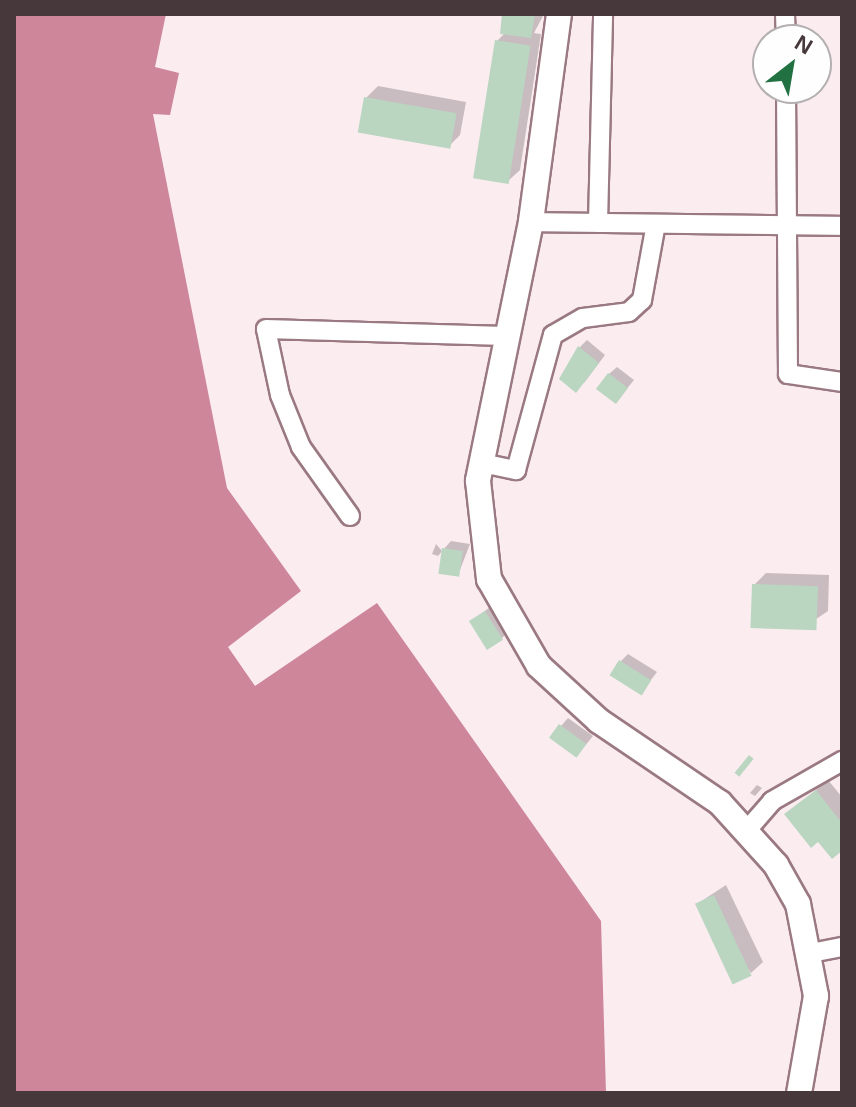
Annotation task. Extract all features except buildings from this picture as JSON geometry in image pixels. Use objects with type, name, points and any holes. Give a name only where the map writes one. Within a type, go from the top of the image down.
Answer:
[{"type":"street","points":[[559,14],[531,222],[505,336],[482,463],[479,531],[489,579],[539,666],[599,721],[748,829],[798,904],[811,953],[816,996],[802,1091]]},
{"type":"street","points":[[598,223],[603,14]]},
{"type":"street","points":[[786,104],[788,374],[842,382]]},
{"type":"street","points":[[531,222],[842,226]]},
{"type":"street","points":[[482,463],[516,470],[553,335],[583,318],[629,312],[642,300],[650,287],[656,224]]},
{"type":"street","points":[[350,516],[301,447],[280,395],[266,329],[505,336]]},
{"type":"street","points":[[748,829],[772,801],[842,761]]},
{"type":"street","points":[[811,953],[842,947]]},
{"type":"shaded area","points":[[14,14],[166,14],[155,67],[179,73],[170,115],[153,114],[227,488],[301,591],[228,647],[255,686],[377,603],[601,921],[606,1093],[14,1093]]}]
